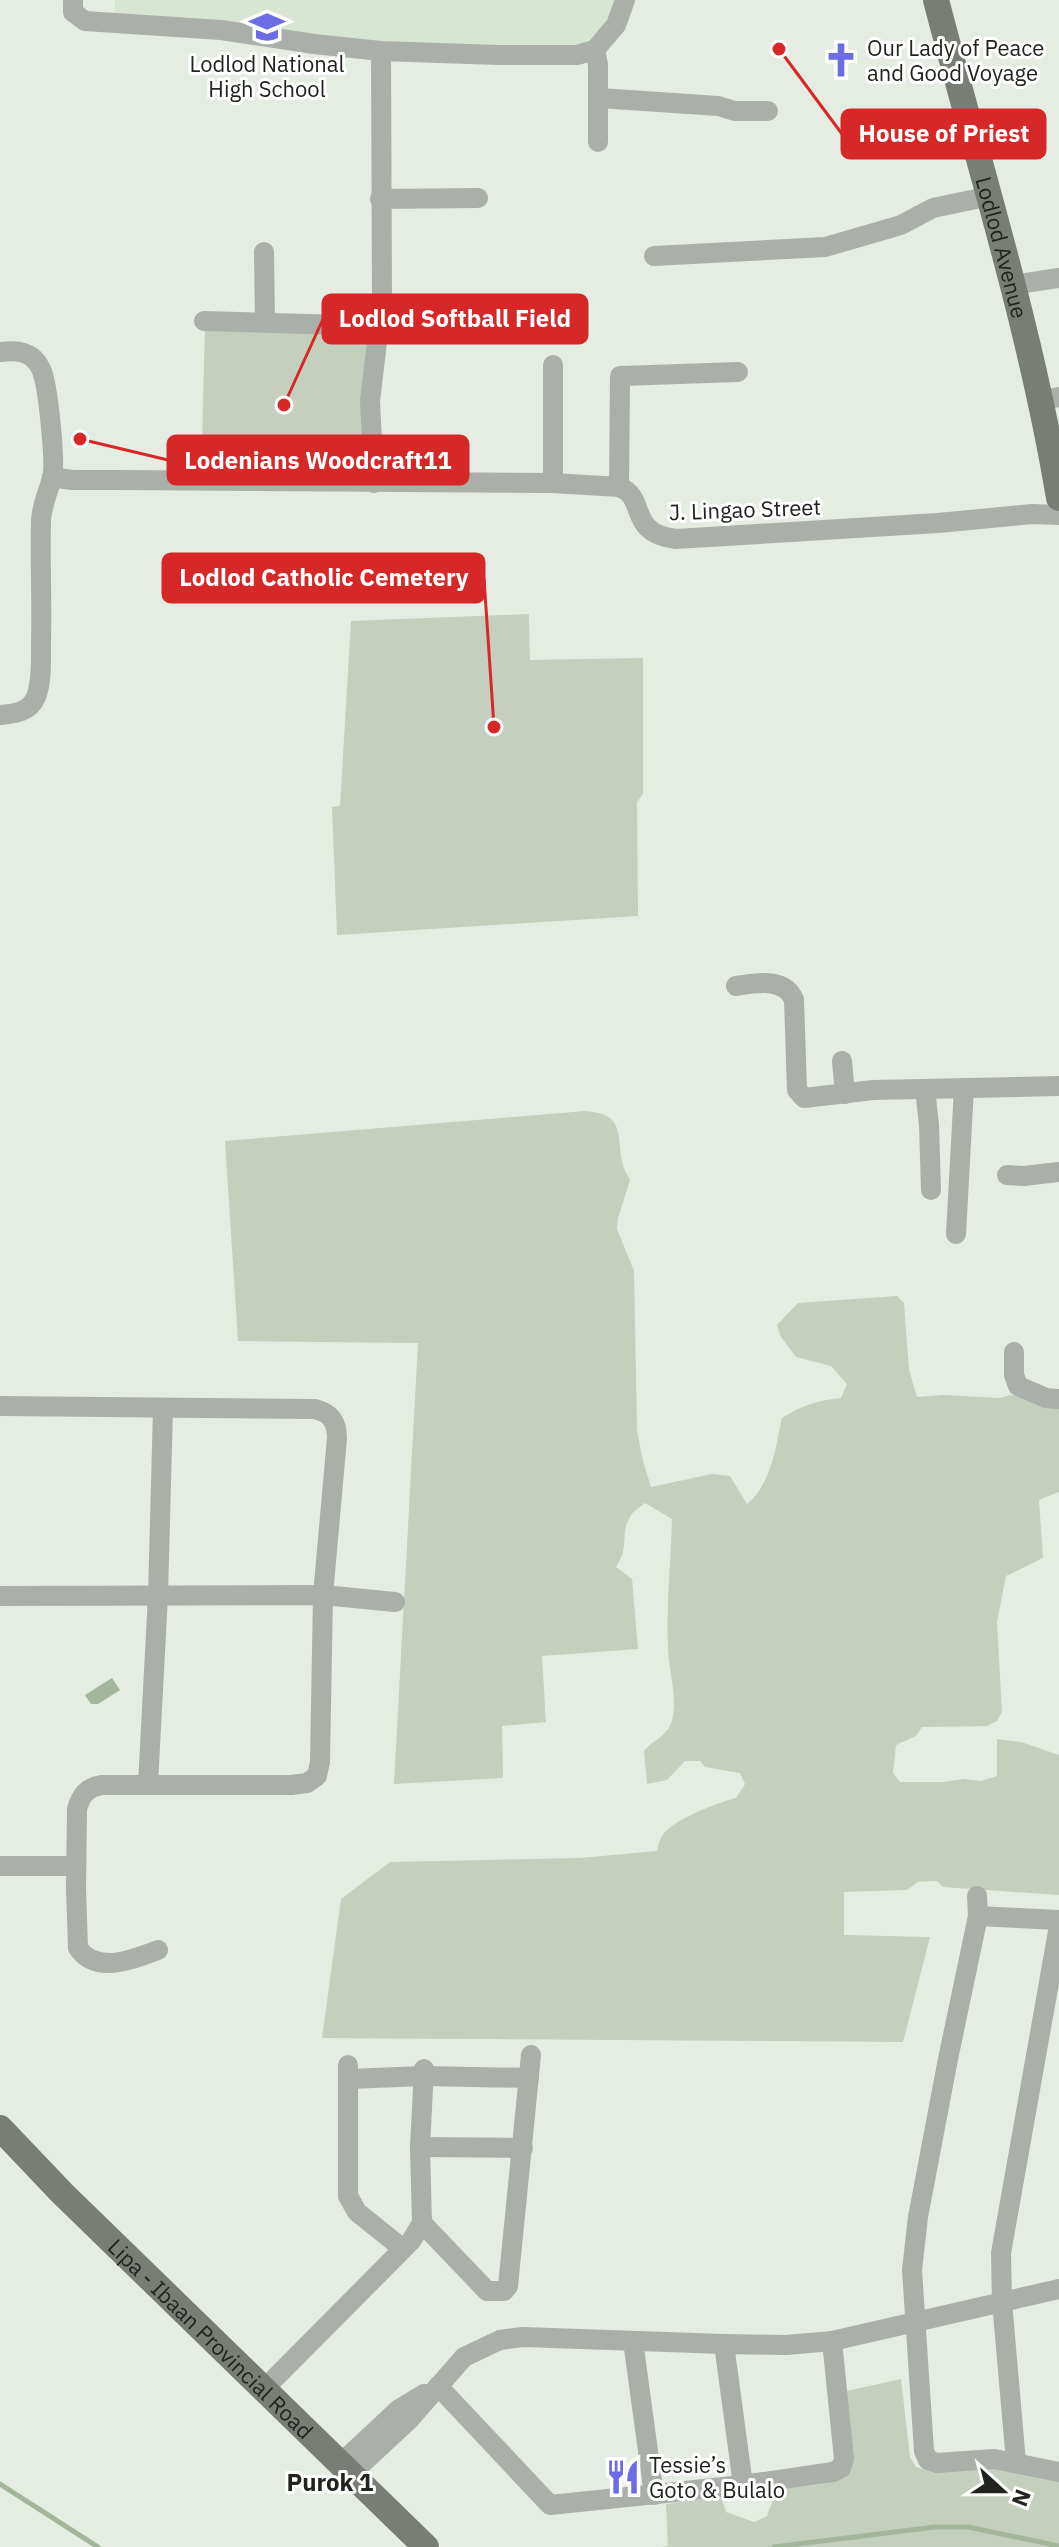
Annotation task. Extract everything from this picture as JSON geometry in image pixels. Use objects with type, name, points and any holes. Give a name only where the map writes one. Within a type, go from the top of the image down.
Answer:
[{"type":"main road","name":"Lodlod Avenue","points":[[936,0],[1012,285],[1050,398],[1059,498]]},
{"type":"main road","name":"Lipa - Ibaan Provincial Road","points":[[0,2128],[62,2193],[426,2547]]},
{"type":"street","points":[[73,6],[85,21],[221,30],[381,51],[577,55],[595,50],[616,25],[625,0]]},
{"type":"street","points":[[595,50],[598,65],[598,142]]},
{"type":"street","points":[[374,483],[370,401],[382,300],[381,51]]},
{"type":"street","points":[[599,98],[718,106],[735,111],[768,111]]},
{"type":"street","points":[[654,256],[825,247],[901,225],[933,208],[990,196]]},
{"type":"street","points":[[380,199],[478,198]]},
{"type":"street","points":[[264,252],[265,322]]},
{"type":"street","points":[[1012,285],[1059,278]]},
{"type":"street","points":[[204,321],[378,326]]},
{"type":"street","points":[[0,352],[25,352],[35,359],[42,371],[49,404],[52,477],[41,516],[41,664],[36,697],[28,709],[0,715]]},
{"type":"street","points":[[553,365],[553,483]]},
{"type":"street","points":[[52,477],[87,480],[553,483],[619,487],[620,376],[738,372]]},
{"type":"street","name":"J. Lingao Street","points":[[619,487],[631,497],[650,532],[676,539],[1032,514],[1059,515]]},
{"type":"street","points":[[736,986],[760,982],[783,986],[791,993],[794,1000],[797,1090],[807,1098],[873,1090],[1059,1086]]},
{"type":"street","points":[[842,1061],[845,1094]]},
{"type":"street","points":[[956,1234],[964,1088]]},
{"type":"street","points":[[925,1089],[931,1190]]},
{"type":"street","points":[[1007,1175],[1059,1172]]},
{"type":"street","points":[[1014,1352],[1014,1375],[1018,1386],[1046,1398],[1059,1399]]},
{"type":"street","points":[[0,1406],[315,1409],[330,1416],[336,1425],[323,1595],[320,1762],[317,1776],[300,1784],[95,1786],[83,1794],[77,1809],[76,1941],[82,1954],[95,1961],[120,1962],[158,1950]]},
{"type":"street","points":[[148,1784],[158,1596],[163,1409]]},
{"type":"street","points":[[0,1596],[323,1595],[395,1602]]},
{"type":"street","points":[[0,1866],[76,1866]]},
{"type":"street","points":[[1059,1920],[978,1906],[918,2217],[912,2270],[925,2456],[937,2463],[994,2459],[1059,2472]]},
{"type":"street","points":[[1016,2462],[1002,2302],[1001,2253],[1059,1926]]},
{"type":"street","points":[[422,2223],[487,2291],[504,2291],[508,2286],[531,2055]]},
{"type":"street","points":[[402,2248],[357,2212],[348,2196],[348,2072],[424,2072],[529,2078]]},
{"type":"street","points":[[264,2389],[411,2241],[422,2223],[420,2147],[424,2072]]},
{"type":"street","points":[[420,2147],[523,2148]]},
{"type":"street","points":[[347,2468],[399,2409],[438,2386],[464,2357],[500,2340],[523,2337],[786,2345],[832,2341],[1059,2289]]},
{"type":"street","points":[[633,2341],[654,2495]]},
{"type":"street","points":[[438,2386],[550,2505],[743,2485],[833,2472],[841,2468],[844,2459],[832,2341]]},
{"type":"street","points":[[724,2344],[743,2485]]},
{"type":"shaded area","points":[[115,0],[619,0],[617,9],[594,40],[572,49],[435,46],[115,15]]},
{"type":"shaded area","points":[[205,328],[372,331],[360,482],[201,478]]},
{"type":"shaded area","points":[[529,614],[530,660],[643,658],[643,794],[637,802],[638,916],[337,935],[332,807],[340,806],[351,621]]},
{"type":"shaded area","points":[[585,1111],[607,1116],[613,1121],[630,1180],[617,1229],[634,1271],[637,1430],[651,1487],[712,1474],[730,1476],[747,1504],[767,1476],[782,1418],[810,1404],[841,1398],[847,1384],[831,1366],[796,1357],[781,1337],[777,1325],[798,1303],[897,1296],[904,1303],[909,1370],[917,1397],[1000,1398],[1010,1395],[1059,1404],[1059,1492],[1039,1500],[1043,1558],[1006,1576],[997,1622],[1002,1712],[997,1721],[987,1726],[922,1727],[916,1736],[896,1745],[893,1773],[900,1782],[981,1781],[997,1776],[997,1739],[1021,1742],[1059,1755],[1059,1895],[943,1887],[937,1881],[918,1882],[907,1890],[844,1892],[844,1935],[930,1937],[903,2042],[322,2038],[341,1899],[390,1862],[580,1858],[657,1851],[661,1837],[670,1827],[698,1812],[736,1798],[745,1784],[740,1773],[705,1767],[700,1761],[685,1761],[667,1780],[647,1784],[644,1751],[670,1726],[674,1701],[668,1654],[672,1519],[645,1503],[627,1523],[623,1553],[616,1567],[632,1579],[638,1649],[542,1656],[546,1722],[502,1726],[503,1778],[394,1784],[418,1343],[238,1341],[225,1141]]},
{"type":"shaded area","points":[[112,1678],[120,1690],[98,1704],[91,1704],[85,1695]]},
{"type":"shaded area","points":[[901,2379],[910,2457],[916,2467],[927,2470],[984,2463],[1059,2478],[1059,2547],[661,2547],[668,2546],[666,2504],[721,2497],[726,2512],[754,2522],[767,2516],[776,2492],[840,2479],[842,2392]]},
{"type":"waterway","points":[[0,2484],[98,2547]]},
{"type":"waterway","points":[[774,2547],[935,2527],[968,2527],[1059,2546]]},
{"type":"place","name":"Lodlod National High School","points":[[267,27]]},
{"type":"place","name":"House of Priest","points":[[779,49]]},
{"type":"place","name":"Our Lady of Peace and Good Voyage","points":[[841,60]]},
{"type":"place","name":"Lodlod Softball Field","points":[[284,405]]},
{"type":"place","name":"Lodenians Woodcraft11","points":[[80,439]]},
{"type":"place","name":"Lodlod Catholic Cemetery","points":[[494,727]]},
{"type":"place","name":"Tessie’s Goto & Bulalo","points":[[623,2477]]},
{"type":"district","name":"Purok 1","points":[[330,2482]]}]
